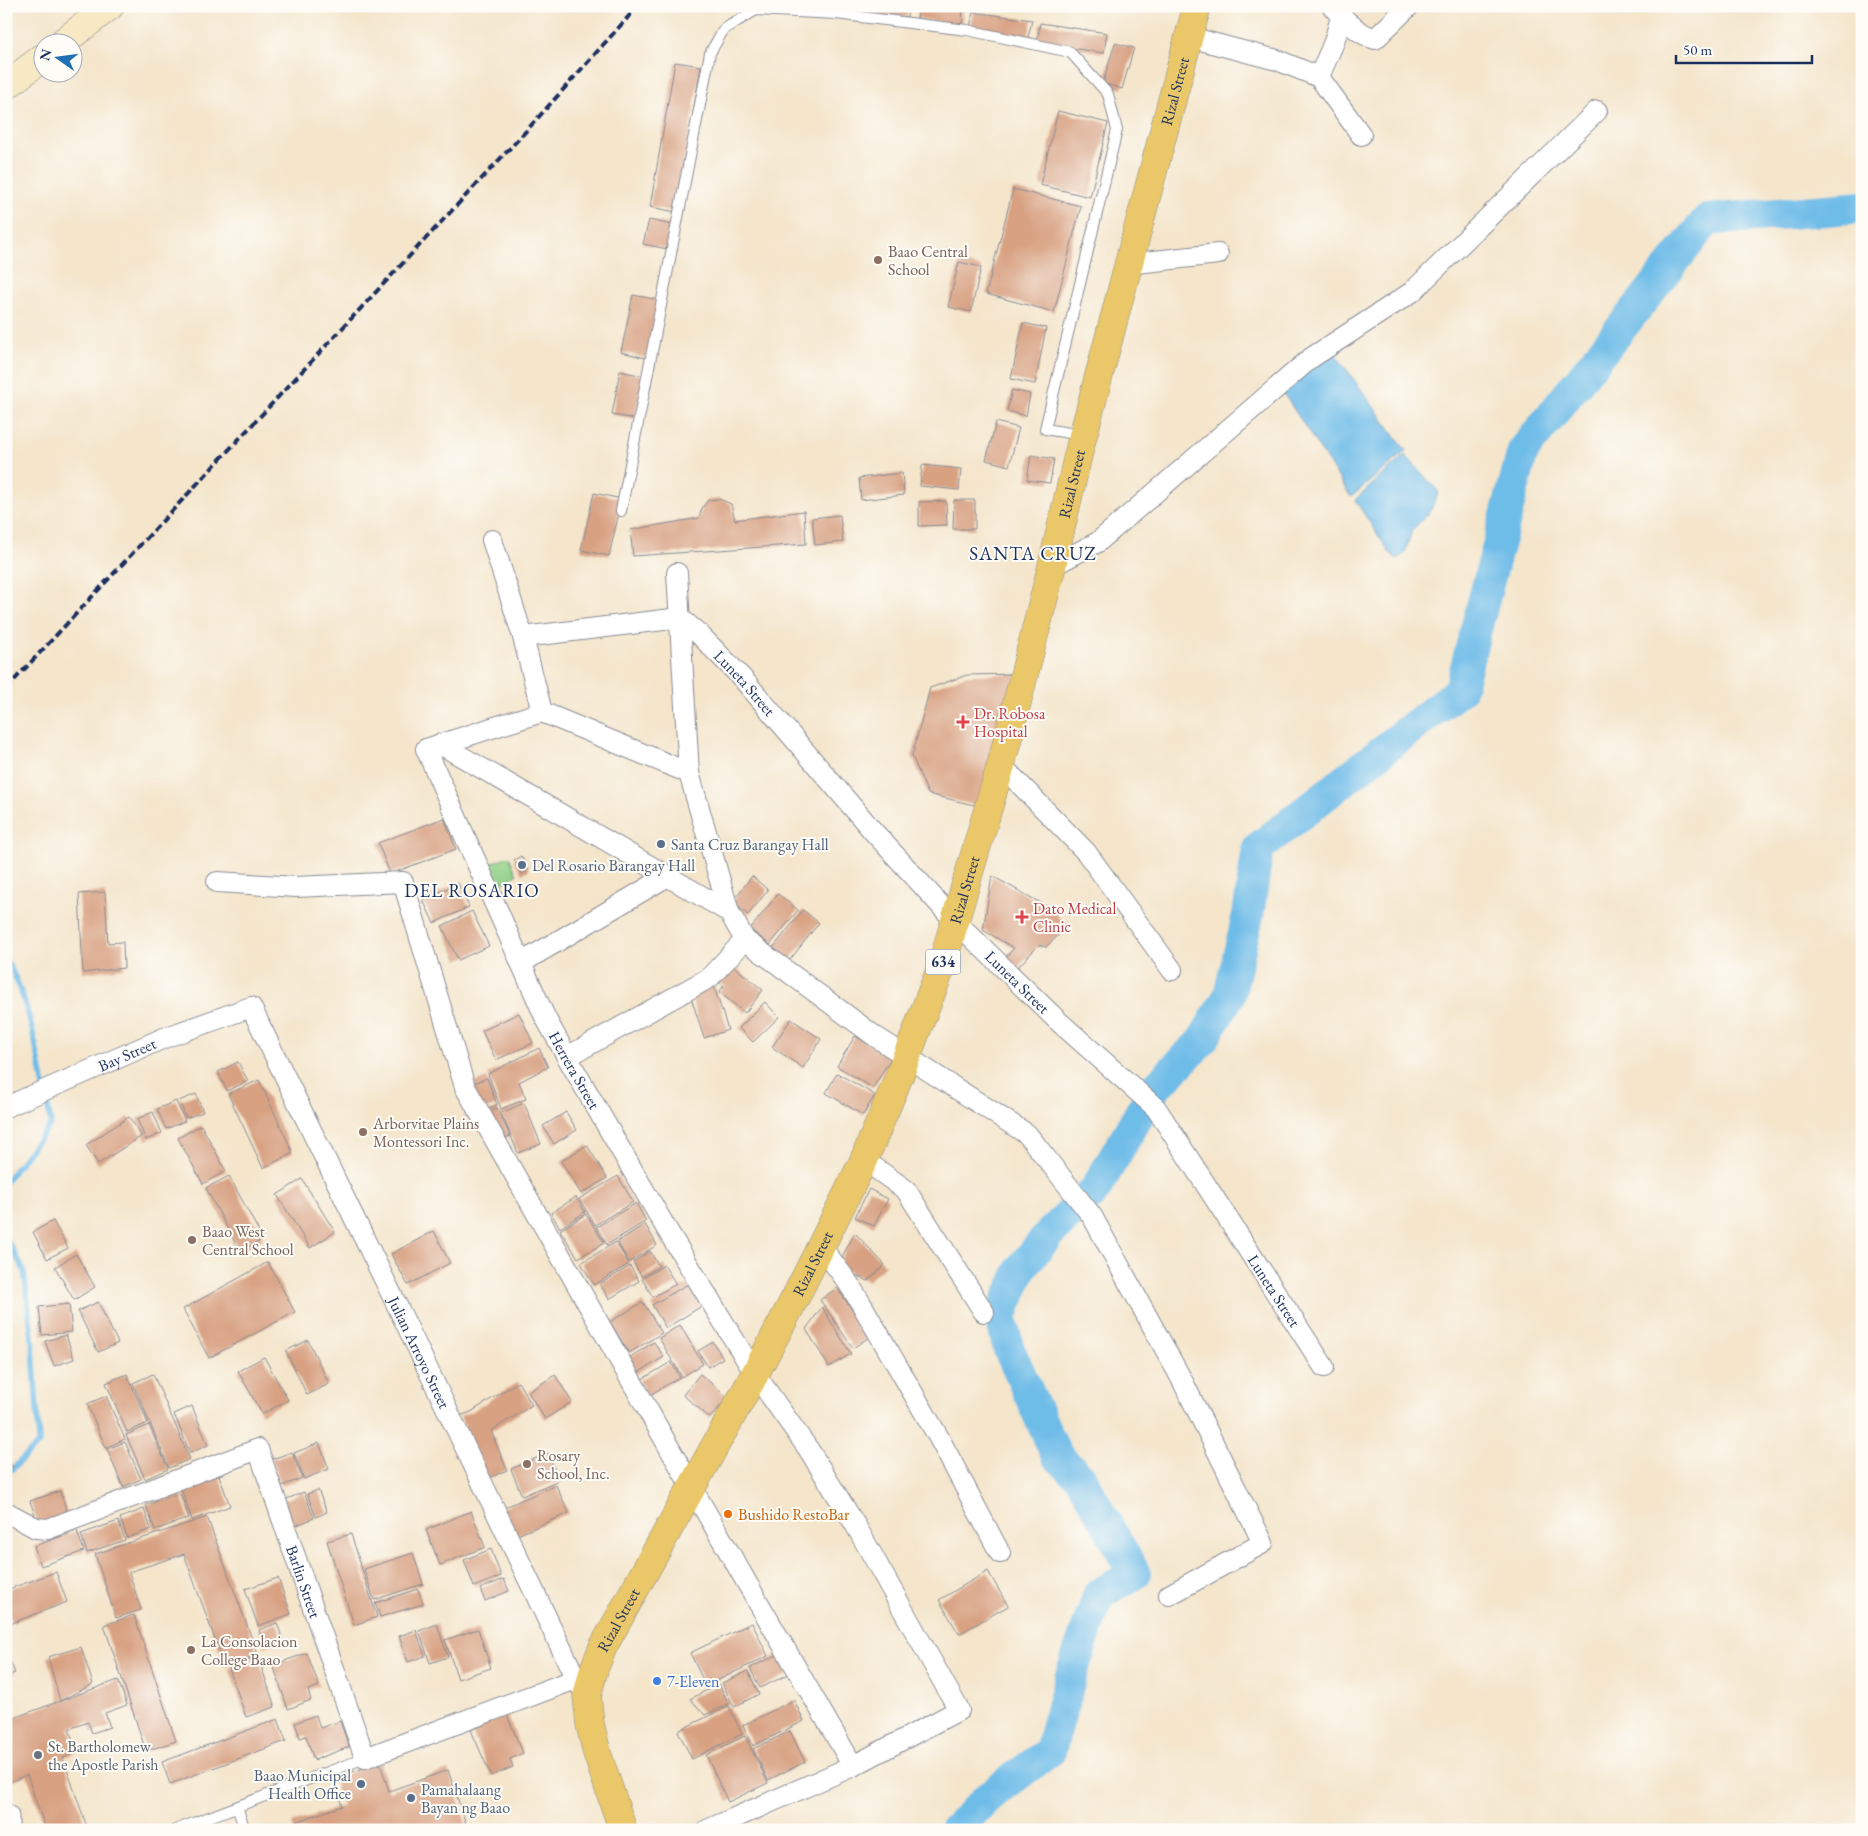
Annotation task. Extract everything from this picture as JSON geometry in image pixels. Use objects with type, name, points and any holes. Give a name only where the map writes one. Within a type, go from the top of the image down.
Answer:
[{"type":"main road","points":[[76,32],[110,6]]},
{"type":"main road","name":"634","points":[[1189,37],[1197,6]]},
{"type":"main road","name":"Rizal Street","points":[[623,1830],[597,1753],[582,1688],[755,1374],[864,1160],[941,968],[1002,765],[1083,435],[1189,37]]},
{"type":"main road","points":[[6,86],[32,66]]},
{"type":"street","points":[[1337,11],[1366,37],[1375,39],[1409,6]]},
{"type":"street","points":[[1319,77],[1334,42],[1337,11]]},
{"type":"street","points":[[1189,37],[1277,60],[1319,77],[1361,135]]},
{"type":"street","points":[[1052,566],[1098,542],[1311,358],[1412,292],[1597,112]]},
{"type":"street","points":[[1127,264],[1218,254]]},
{"type":"street","points":[[492,540],[523,637],[542,712]]},
{"type":"street","points":[[677,573],[689,773],[729,912],[745,940],[876,1037],[1027,1134],[1092,1216],[1182,1380],[1263,1542],[1169,1594]]},
{"type":"street","points":[[523,637],[680,618]]},
{"type":"street","name":"Luneta Street","points":[[680,618],[699,634],[743,679],[872,830],[954,920],[1057,1020],[1156,1108],[1324,1367]]},
{"type":"street","points":[[433,746],[542,712],[689,773]]},
{"type":"street","points":[[433,746],[729,912]]},
{"type":"street","name":"Herrera Street","points":[[433,746],[521,963],[545,1017],[566,1057],[666,1228],[755,1374],[809,1450],[856,1526],[959,1710],[853,1766]]},
{"type":"street","points":[[1002,765],[1086,852],[1172,970]]},
{"type":"street","points":[[521,963],[666,877]]},
{"type":"street","points":[[217,882],[296,887],[403,882],[465,1087],[692,1488],[853,1766],[707,1830]]},
{"type":"street","points":[[566,1057],[709,978],[745,940]]},
{"type":"street","name":"Bay Street","points":[[6,1106],[164,1038],[251,1007]]},
{"type":"street","name":"Julian Arroyo Street","points":[[251,1007],[582,1688]]},
{"type":"street","points":[[864,1160],[906,1190],[984,1312]]},
{"type":"street","points":[[820,1245],[847,1280],[867,1313],[939,1438],[1000,1553]]},
{"type":"street","name":"Barlin Street","points":[[6,1512],[36,1528],[48,1529],[258,1449],[365,1758]]},
{"type":"street","points":[[365,1758],[582,1688]]},
{"type":"street","points":[[6,1817],[6,1828]]},
{"type":"lane","points":[[621,511],[710,53],[724,29],[756,10],[836,14],[967,30],[1070,52],[1108,94],[1117,130],[1045,429],[1083,435]]},
{"type":"lane","points":[[175,1830],[365,1758]]},
{"type":"lane","points":[[237,1807],[245,1830]]},
{"type":"green space","points":[[509,856],[517,875],[495,887],[486,865]]},
{"type":"water","points":[[1333,351],[1406,451],[1351,497],[1282,391]]},
{"type":"water","points":[[1405,455],[1439,492],[1430,512],[1412,530],[1405,553],[1397,559],[1389,552],[1355,500]]},
{"type":"building","points":[[831,6],[908,6],[907,17],[831,8]]},
{"type":"building","points":[[919,6],[963,6],[962,25],[917,18]]},
{"type":"building","points":[[973,12],[1032,20],[1028,38],[970,28]]},
{"type":"building","points":[[1040,23],[1107,33],[1104,53],[1037,43]]},
{"type":"building","points":[[1115,43],[1134,48],[1122,89],[1103,83]]},
{"type":"building","points":[[675,62],[701,66],[676,212],[650,207]]},
{"type":"building","points":[[1058,111],[1108,123],[1090,197],[1040,185]]},
{"type":"building","points":[[1013,189],[1081,206],[1054,312],[986,294]]},
{"type":"building","points":[[649,220],[673,225],[667,249],[643,244]]},
{"type":"building","points":[[959,262],[981,267],[971,312],[948,307]]},
{"type":"building","points":[[633,295],[659,300],[646,358],[621,352]]},
{"type":"building","points":[[1023,323],[1046,328],[1035,384],[1011,379]]},
{"type":"building","points":[[620,371],[644,376],[635,419],[612,415]]},
{"type":"building","points":[[1012,390],[1030,394],[1026,416],[1007,411]]},
{"type":"building","points":[[996,422],[1019,428],[1009,466],[986,460]]},
{"type":"building","points":[[1031,455],[1054,459],[1050,483],[1027,480]]},
{"type":"building","points":[[922,465],[961,469],[959,490],[920,486]]},
{"type":"building","points":[[902,473],[904,495],[861,500],[859,478]]},
{"type":"building","points":[[594,493],[622,499],[609,556],[581,550]]},
{"type":"building","points":[[719,499],[731,504],[735,520],[804,511],[806,544],[633,556],[630,530],[699,518],[702,508],[708,500]]},
{"type":"building","points":[[954,500],[975,500],[975,529],[953,529]]},
{"type":"building","points":[[946,501],[947,525],[919,526],[919,502]]},
{"type":"building","points":[[840,515],[843,542],[815,545],[812,518]]},
{"type":"building","name":"Dr. Robosa Hospital","points":[[1017,674],[982,807],[928,794],[912,756],[930,688],[967,675]]},
{"type":"building","points":[[444,818],[456,849],[390,874],[378,843]]},
{"type":"building","name":"Del Rosario Barangay Hall","points":[[521,856],[529,870],[522,874],[514,860]]},
{"type":"building","points":[[752,876],[768,890],[748,915],[732,902]]},
{"type":"building","name":"Dato Medical Clinic","points":[[992,876],[1050,908],[1067,927],[1046,947],[1039,945],[1015,970],[1005,958],[1014,948],[983,930]]},
{"type":"building","points":[[458,883],[469,907],[434,923],[423,900]]},
{"type":"building","points":[[105,892],[108,943],[123,942],[124,968],[83,973],[79,894]]},
{"type":"building","points":[[778,894],[798,910],[770,945],[750,929]]},
{"type":"building","points":[[803,910],[819,923],[789,961],[773,948]]},
{"type":"building","points":[[472,911],[489,946],[458,960],[442,926]]},
{"type":"building","points":[[731,964],[763,990],[745,1013],[719,992],[724,986],[718,982]]},
{"type":"building","points":[[713,983],[728,1030],[704,1038],[689,991]]},
{"type":"building","points":[[765,1002],[779,1017],[753,1042],[739,1028]]},
{"type":"building","points":[[519,1013],[533,1043],[496,1060],[482,1031]]},
{"type":"building","points":[[791,1019],[821,1039],[803,1068],[772,1047]]},
{"type":"building","points":[[855,1036],[891,1058],[873,1088],[837,1066]]},
{"type":"building","points":[[539,1048],[548,1067],[519,1082],[526,1099],[501,1109],[488,1074]]},
{"type":"building","points":[[238,1062],[248,1081],[227,1091],[218,1072]]},
{"type":"building","points":[[837,1073],[875,1095],[863,1115],[826,1093]]},
{"type":"building","points":[[487,1078],[497,1105],[476,1113],[466,1086]]},
{"type":"building","points":[[259,1080],[293,1153],[263,1168],[228,1094]]},
{"type":"building","points":[[196,1094],[203,1112],[186,1118],[179,1101]]},
{"type":"building","points":[[176,1101],[185,1121],[166,1129],[157,1109]]},
{"type":"building","points":[[524,1103],[541,1144],[518,1153],[501,1113]]},
{"type":"building","points":[[497,1108],[510,1136],[490,1145],[478,1117]]},
{"type":"building","points":[[153,1112],[162,1133],[146,1140],[137,1119]]},
{"type":"building","points":[[566,1112],[577,1130],[554,1144],[543,1126]]},
{"type":"building","points":[[129,1117],[142,1136],[98,1164],[86,1145]]},
{"type":"building","points":[[201,1125],[226,1171],[203,1184],[178,1138]]},
{"type":"building","points":[[587,1145],[607,1178],[581,1194],[561,1161]]},
{"type":"building","points":[[229,1176],[263,1239],[240,1252],[206,1188]]},
{"type":"building","points":[[618,1176],[633,1202],[595,1225],[579,1199]]},
{"type":"building","points":[[302,1179],[335,1232],[310,1248],[277,1195]]},
{"type":"building","points":[[869,1189],[888,1199],[874,1226],[855,1217]]},
{"type":"building","points":[[576,1197],[585,1212],[560,1228],[551,1213]]},
{"type":"building","points":[[636,1203],[646,1221],[607,1245],[596,1227]]},
{"type":"building","points":[[586,1214],[604,1243],[578,1258],[560,1230]]},
{"type":"building","points":[[53,1221],[68,1248],[47,1259],[33,1232]]},
{"type":"building","points":[[645,1224],[657,1245],[629,1262],[617,1242]]},
{"type":"building","points":[[434,1231],[450,1263],[408,1285],[391,1254]]},
{"type":"building","points":[[855,1233],[885,1265],[868,1281],[837,1266]]},
{"type":"building","points":[[616,1242],[629,1264],[594,1285],[581,1263]]},
{"type":"building","points":[[650,1251],[659,1266],[642,1277],[633,1262]]},
{"type":"building","points":[[76,1254],[95,1287],[74,1300],[55,1267]]},
{"type":"building","points":[[268,1262],[295,1312],[209,1358],[183,1309]]},
{"type":"building","points":[[664,1265],[676,1284],[653,1297],[642,1279]]},
{"type":"building","points":[[630,1266],[639,1281],[609,1299],[600,1284]]},
{"type":"building","points":[[688,1284],[702,1306],[666,1328],[652,1305]]},
{"type":"building","points":[[837,1288],[871,1336],[853,1348],[820,1300]]},
{"type":"building","points":[[98,1302],[118,1343],[98,1352],[78,1311]]},
{"type":"building","points":[[643,1302],[662,1333],[629,1353],[610,1322]]},
{"type":"building","points":[[69,1304],[72,1332],[42,1335],[39,1307]]},
{"type":"building","points":[[822,1307],[851,1354],[829,1367],[806,1329]]},
{"type":"building","points":[[680,1325],[703,1364],[682,1377],[659,1338]]},
{"type":"building","points":[[66,1335],[74,1359],[54,1366],[45,1341]]},
{"type":"building","points":[[308,1340],[329,1384],[307,1395],[286,1351]]},
{"type":"building","points":[[654,1342],[664,1357],[636,1374],[627,1359]]},
{"type":"building","points":[[713,1342],[723,1358],[708,1367],[698,1351]]},
{"type":"building","points":[[264,1357],[288,1400],[262,1414],[238,1371]]},
{"type":"building","points":[[671,1362],[680,1377],[648,1396],[639,1381]]},
{"type":"building","points":[[127,1374],[148,1423],[127,1432],[106,1383]]},
{"type":"building","points":[[153,1374],[190,1459],[169,1468],[133,1383]]},
{"type":"building","points":[[700,1374],[728,1397],[710,1418],[683,1395]]},
{"type":"building","points":[[555,1375],[572,1402],[545,1419],[528,1392]]},
{"type":"building","points":[[518,1382],[532,1405],[491,1431],[507,1470],[487,1479],[460,1416],[471,1412]]},
{"type":"building","points":[[106,1396],[125,1439],[106,1448],[87,1404]]},
{"type":"building","points":[[192,1406],[208,1445],[190,1453],[174,1414]]},
{"type":"building","points":[[149,1425],[168,1469],[145,1479],[126,1435]]},
{"type":"building","points":[[125,1442],[141,1479],[123,1487],[107,1449]]},
{"type":"building","points":[[319,1443],[329,1469],[304,1479],[294,1453]]},
{"type":"building","points":[[292,1452],[302,1478],[282,1486],[272,1459]]},
{"type":"building","points":[[548,1453],[559,1480],[522,1496],[511,1469]]},
{"type":"building","points":[[6,1457],[13,1467],[6,1472]]},
{"type":"building","points":[[219,1475],[230,1506],[192,1520],[181,1488]]},
{"type":"building","points":[[556,1485],[569,1513],[515,1536],[503,1508]]},
{"type":"building","points":[[318,1490],[327,1512],[316,1517],[307,1494]]},
{"type":"building","points":[[60,1491],[68,1515],[38,1524],[30,1501]]},
{"type":"building","points":[[304,1492],[314,1518],[292,1527],[282,1501]]},
{"type":"building","points":[[180,1493],[189,1518],[155,1530],[146,1505]]},
{"type":"building","points":[[144,1509],[151,1529],[127,1538],[120,1518]]},
{"type":"building","points":[[471,1511],[485,1547],[440,1565],[426,1530]]},
{"type":"building","points":[[207,1517],[258,1655],[225,1667],[184,1554],[129,1572],[141,1610],[116,1618],[95,1554]]},
{"type":"building","points":[[118,1521],[125,1540],[87,1553],[81,1534]]},
{"type":"building","points":[[77,1531],[84,1551],[41,1566],[34,1546]]},
{"type":"building","points":[[351,1534],[377,1617],[354,1625],[327,1541]]},
{"type":"building","points":[[491,1549],[501,1576],[474,1587],[464,1560]]},
{"type":"building","points":[[413,1553],[423,1584],[374,1600],[364,1569]]},
{"type":"building","points":[[988,1571],[1008,1606],[959,1634],[939,1600]]},
{"type":"building","points":[[56,1572],[67,1602],[12,1623],[6,1607],[6,1590]]},
{"type":"building","points":[[278,1578],[291,1614],[258,1626],[245,1589]]},
{"type":"building","points":[[504,1579],[509,1591],[485,1601],[480,1589]]},
{"type":"building","points":[[418,1589],[423,1604],[380,1617],[375,1603]]},
{"type":"building","points":[[134,1615],[176,1741],[146,1751],[104,1625]]},
{"type":"building","points":[[277,1623],[283,1640],[265,1647],[259,1630]]},
{"type":"building","points":[[752,1623],[768,1656],[706,1686],[690,1653]]},
{"type":"building","points":[[437,1624],[448,1657],[430,1663],[419,1631]]},
{"type":"building","points":[[478,1629],[491,1668],[458,1679],[445,1640]]},
{"type":"building","points":[[416,1630],[425,1656],[408,1662],[399,1636]]},
{"type":"building","points":[[81,1647],[93,1684],[60,1701],[48,1657]]},
{"type":"building","points":[[6,1650],[15,1673],[6,1676]]},
{"type":"building","points":[[307,1653],[319,1686],[308,1690],[311,1700],[288,1709],[273,1665]]},
{"type":"building","points":[[779,1654],[789,1674],[760,1688],[750,1668]]},
{"type":"building","points":[[258,1657],[275,1707],[246,1717],[229,1668]]},
{"type":"building","points":[[748,1671],[759,1694],[734,1707],[722,1683]]},
{"type":"building","name":"St. Bartholomew the Apostle Parish","points":[[118,1680],[127,1705],[105,1713],[110,1727],[92,1733],[88,1722],[69,1729],[77,1752],[63,1758],[88,1830],[46,1830],[27,1775],[9,1782],[6,1775],[6,1727],[10,1725],[8,1720]]},
{"type":"building","points":[[719,1684],[729,1704],[705,1715],[690,1699]]},
{"type":"building","points":[[794,1700],[804,1721],[753,1746],[743,1725]]},
{"type":"building","points":[[729,1706],[742,1734],[692,1759],[678,1731]]},
{"type":"building","points":[[316,1715],[320,1728],[340,1721],[349,1747],[314,1760],[306,1736],[300,1738],[295,1723]]},
{"type":"building","points":[[507,1715],[523,1753],[510,1759],[513,1767],[491,1776],[471,1730]]},
{"type":"building","points":[[278,1719],[286,1741],[170,1784],[162,1762]]},
{"type":"building","points":[[790,1731],[805,1762],[768,1780],[753,1749]]},
{"type":"building","points":[[745,1736],[768,1783],[728,1802],[706,1755]]},
{"type":"building","name":"Pamahalaang Bayan ng Baao","points":[[380,1763],[389,1791],[448,1770],[468,1830],[294,1830],[292,1823],[342,1806],[333,1778]]},
{"type":"waterway","points":[[955,1830],[988,1797],[1050,1751],[1071,1675],[1099,1594],[1135,1574],[1080,1477],[1057,1456],[1008,1347],[1001,1316],[1021,1268],[1049,1234],[1095,1190],[1154,1089],[1202,1041],[1229,996],[1248,915],[1258,848],[1460,690],[1523,451],[1707,220],[1862,207]]},
{"type":"waterway","points":[[6,960],[23,996],[29,1017],[51,1124],[6,1181]]},
{"type":"waterway","points":[[6,1238],[24,1270],[33,1346],[39,1443],[6,1475]]},
{"type":"railway","points":[[6,689],[527,130],[638,6]]},
{"type":"place","name":"Baao Central School","points":[[878,260]]},
{"type":"place","name":"Dr. Robosa Hospital","points":[[963,722]]},
{"type":"place","name":"Santa Cruz Barangay Hall","points":[[661,844]]},
{"type":"place","name":"Del Rosario Barangay Hall","points":[[522,865]]},
{"type":"place","name":"Dato Medical Clinic","points":[[1022,917]]},
{"type":"place","name":"Arborvitae Plains Montessori Inc.","points":[[363,1132]]},
{"type":"place","name":"Baao West Central School","points":[[192,1240]]},
{"type":"place","name":"Rosary School, Inc.","points":[[527,1464]]},
{"type":"place","name":"Bushido RestoBar","points":[[728,1514]]},
{"type":"place","name":"La Consolacion College Baao","points":[[191,1650]]},
{"type":"place","name":"7-Eleven","points":[[657,1681]]},
{"type":"place","name":"St. Bartholomew the Apostle Parish","points":[[38,1755]]},
{"type":"place","name":"Baao Municipal Health Office","points":[[361,1784]]},
{"type":"place","name":"Pamahalaang Bayan ng Baao","points":[[411,1798]]},
{"type":"district","name":"SANTA CRUZ","points":[[1033,553]]},
{"type":"district","name":"DEL ROSARIO","points":[[472,890]]}]
